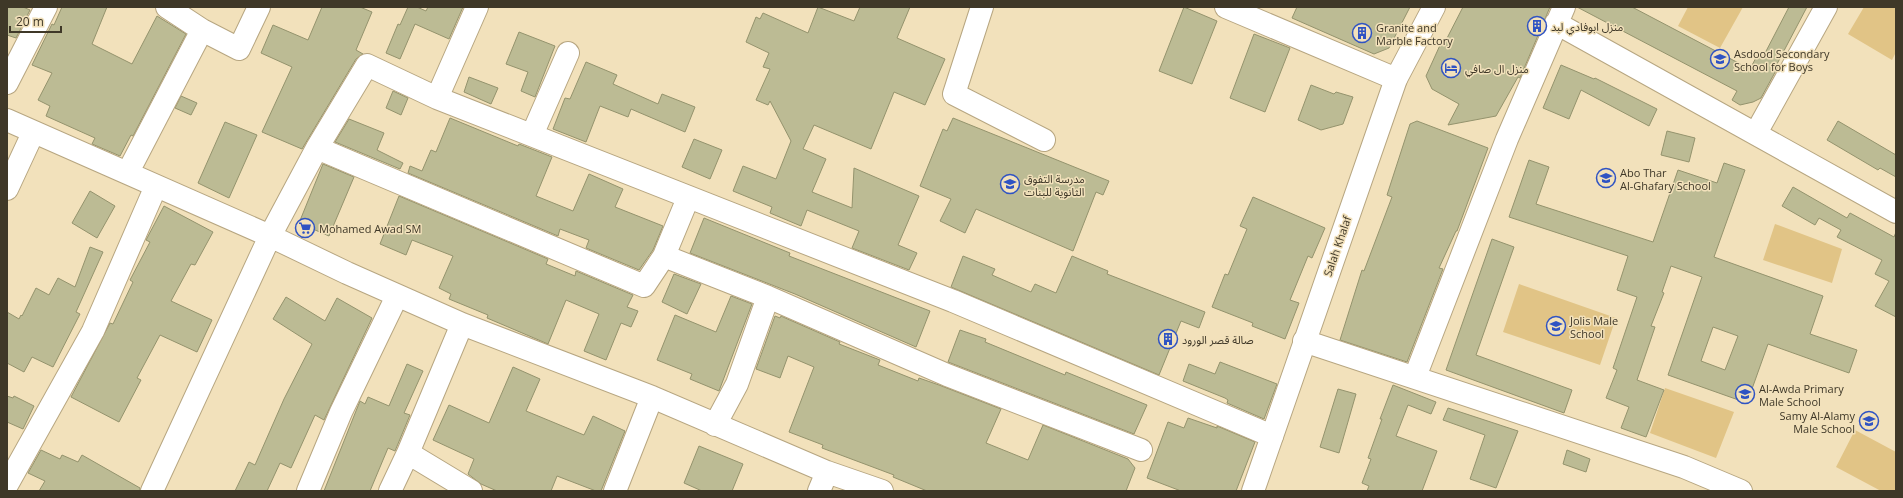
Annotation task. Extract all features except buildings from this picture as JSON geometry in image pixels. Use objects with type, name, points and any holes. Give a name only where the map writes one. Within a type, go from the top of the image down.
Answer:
[{"type":"street","points":[[7,82],[46,7]]},
{"type":"street","points":[[167,7],[202,30],[239,49],[259,7]]},
{"type":"street","points":[[437,98],[477,7]]},
{"type":"street","points":[[982,7],[954,94],[1044,140]]},
{"type":"street","points":[[1226,7],[1396,79]]},
{"type":"street","name":"Salah Khalaf","points":[[1253,491],[1396,79],[1434,7]]},
{"type":"street","points":[[1756,133],[1826,7]]},
{"type":"street","points":[[1415,377],[1507,139],[1560,15],[1756,133],[1896,212]]},
{"type":"street","points":[[128,172],[202,30]]},
{"type":"street","points":[[532,135],[568,53]]},
{"type":"street","points":[[152,491],[270,236],[317,148],[367,65],[437,98],[953,301],[1272,436]]},
{"type":"street","points":[[7,120],[33,133],[128,172],[462,324],[652,397],[715,425],[823,482],[882,491]]},
{"type":"street","points":[[7,189],[33,133]]},
{"type":"street","points":[[317,148],[644,286],[664,256],[688,198]]},
{"type":"street","points":[[7,485],[16,465],[93,331],[156,186]]},
{"type":"street","points":[[664,256],[768,297],[947,375],[1141,450]]},
{"type":"street","points":[[308,491],[341,412],[398,296]]},
{"type":"street","points":[[715,425],[737,384],[768,297]]},
{"type":"street","points":[[390,491],[408,453],[462,324]]},
{"type":"street","points":[[1304,341],[1684,467],[1741,491]]},
{"type":"street","points":[[615,491],[652,397]]},
{"type":"street","points":[[408,453],[471,491]]},
{"type":"shaded area","points":[[1688,7],[1743,7],[1720,48],[1678,26]]},
{"type":"shaded area","points":[[1864,7],[1896,7],[1896,52],[1892,60],[1848,34]]},
{"type":"shaded area","points":[[1775,224],[1842,249],[1832,283],[1763,260]]},
{"type":"shaded area","points":[[1519,284],[1616,318],[1600,365],[1503,332]]},
{"type":"shaded area","points":[[1665,388],[1734,412],[1716,458],[1650,433]]},
{"type":"shaded area","points":[[1855,430],[1896,452],[1896,491],[1881,491],[1836,467]]},
{"type":"place","name":"منزل ابوفادي لبد","points":[[1537,26]]},
{"type":"place","name":"Granite and Marble Factory","points":[[1362,33]]},
{"type":"place","name":"Asdood Secondary School for Boys","points":[[1720,59]]},
{"type":"place","name":"منزل ال صافي","points":[[1451,68]]},
{"type":"place","name":"Abo Thar Al-Ghafary School","points":[[1606,178]]},
{"type":"place","name":"مدرسة التفوق الثانوية للبنات","points":[[1010,184]]},
{"type":"place","name":"Mohamed Awad SM","points":[[305,228]]},
{"type":"place","name":"Jolis Male School","points":[[1556,326]]},
{"type":"place","name":"صالة قصر الورود","points":[[1168,339]]},
{"type":"place","name":"Al-Awda Primary Male School","points":[[1745,394]]},
{"type":"place","name":"Samy Al-Alamy Male School","points":[[1869,421]]}]
